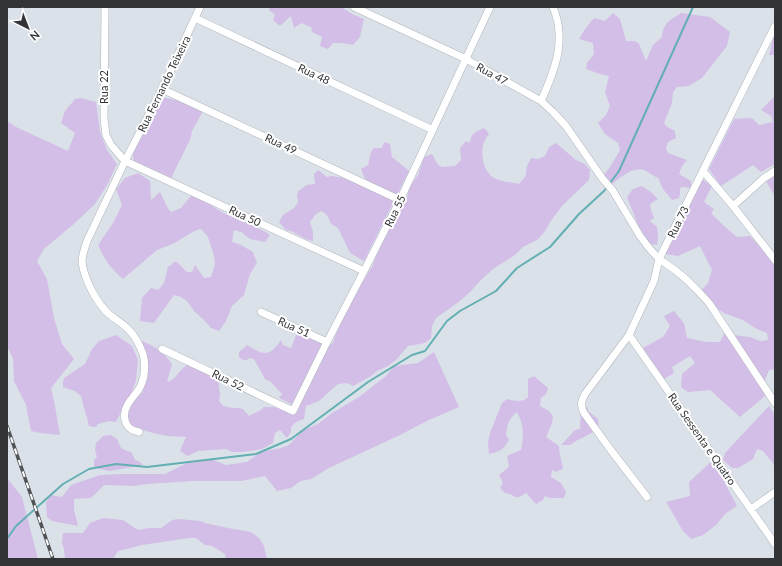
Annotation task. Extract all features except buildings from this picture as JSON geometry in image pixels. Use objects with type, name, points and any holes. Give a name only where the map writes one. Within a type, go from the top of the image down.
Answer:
[{"type":"street","name":"Rua 22","points":[[105,7],[104,119],[106,135],[111,145],[125,161]]},
{"type":"street","name":"Rua Fernando Teixeira","points":[[139,432],[131,430],[126,424],[124,415],[127,406],[139,389],[144,375],[145,365],[143,355],[135,337],[130,330],[110,315],[97,300],[89,283],[82,261],[87,241],[125,161],[162,89],[200,7]]},
{"type":"street","name":"Rua 47","points":[[354,7],[466,59],[541,102],[554,112],[566,126],[602,178],[613,191],[640,236],[649,248],[659,259],[687,280],[709,303],[775,403]]},
{"type":"street","name":"Rua 55","points":[[293,411],[400,200],[490,7]]},
{"type":"street","points":[[541,102],[554,72],[560,40],[557,17],[553,7]]},
{"type":"street","name":"Rua 48","points":[[195,18],[433,130]]},
{"type":"street","name":"Rua 73","points":[[647,497],[584,413],[581,408],[581,403],[598,374],[629,335],[654,281],[659,259],[775,26]]},
{"type":"street","name":"Rua 49","points":[[162,89],[400,200]]},
{"type":"street","name":"Rua 50","points":[[125,161],[364,271]]},
{"type":"street","points":[[703,171],[733,206],[775,260]]},
{"type":"street","points":[[733,206],[764,178],[775,171]]},
{"type":"street","name":"Rua 51","points":[[261,312],[327,342]]},
{"type":"street","name":"Rua Sessenta e Quatro","points":[[629,335],[775,544]]},
{"type":"street","name":"Rua 52","points":[[162,349],[293,411]]},
{"type":"street","points":[[751,509],[775,492]]},
{"type":"shaded area","points":[[270,7],[341,7],[364,19],[360,37],[353,45],[333,43],[328,49],[320,46],[322,37],[312,32],[311,27],[301,23],[294,28],[291,16],[280,26],[273,20],[275,15],[269,10]]},
{"type":"shaded area","points":[[613,13],[620,19],[626,41],[635,41],[639,44],[646,61],[653,45],[662,37],[666,25],[670,20],[681,13],[710,17],[730,32],[727,46],[702,78],[689,86],[677,87],[673,92],[672,103],[664,123],[666,126],[675,131],[676,138],[668,142],[666,148],[668,153],[687,160],[682,166],[679,174],[691,181],[691,188],[680,188],[679,198],[672,200],[663,189],[658,178],[644,170],[640,169],[631,171],[612,184],[604,175],[620,150],[618,143],[605,134],[598,123],[606,115],[610,106],[605,92],[609,76],[586,69],[587,63],[594,54],[593,43],[579,39],[594,18],[605,21]]},
{"type":"shaded area","points":[[775,34],[775,55],[769,55],[773,39]]},
{"type":"shaded area","points":[[775,96],[775,164],[761,172],[753,165],[721,186],[709,169],[734,119],[752,118],[759,125],[773,122],[771,116],[761,110]]},
{"type":"shaded area","points":[[162,97],[179,101],[203,111],[192,131],[190,140],[172,178],[134,161],[133,156],[133,151]]},
{"type":"shaded area","points":[[81,98],[96,102],[100,132],[107,150],[117,164],[107,185],[95,204],[44,249],[37,261],[47,279],[54,318],[62,344],[74,359],[51,388],[60,435],[31,431],[26,405],[14,381],[13,359],[7,346],[7,121],[16,127],[68,151],[75,133],[61,123],[65,111],[75,99]]},
{"type":"shaded area","points":[[484,128],[489,135],[483,144],[483,160],[487,171],[494,178],[519,184],[526,176],[526,169],[531,158],[538,159],[545,156],[549,147],[556,143],[576,160],[585,164],[590,170],[589,180],[562,206],[537,240],[523,247],[515,255],[493,269],[460,301],[436,318],[432,326],[431,338],[425,343],[408,346],[397,359],[388,366],[353,386],[347,383],[338,384],[319,401],[306,406],[304,419],[296,422],[291,427],[291,432],[287,438],[280,430],[275,433],[273,443],[262,449],[243,452],[232,452],[226,449],[198,451],[188,456],[180,451],[186,437],[167,436],[153,433],[133,427],[128,422],[127,417],[130,407],[133,401],[143,392],[143,388],[148,378],[142,341],[159,350],[172,364],[167,382],[174,378],[191,362],[218,378],[220,394],[219,401],[223,406],[243,409],[249,416],[264,407],[273,407],[285,410],[292,414],[297,412],[297,407],[279,398],[282,394],[271,382],[265,379],[254,359],[249,358],[247,360],[243,360],[239,357],[239,352],[247,345],[262,353],[266,353],[273,350],[281,340],[283,345],[291,348],[298,333],[328,346],[333,343],[344,315],[373,265],[399,208],[408,195],[409,188],[418,175],[424,157],[432,154],[438,165],[442,167],[455,166],[461,160],[460,148],[466,141],[470,143],[471,137],[474,133]]},
{"type":"shaded area","points":[[384,142],[390,144],[392,157],[409,171],[364,261],[350,253],[338,228],[331,224],[326,214],[321,211],[316,214],[310,222],[313,232],[313,241],[286,230],[279,222],[283,215],[294,208],[298,202],[298,191],[307,185],[315,184],[314,174],[318,170],[327,177],[332,176],[365,182],[361,169],[368,165],[371,152],[374,148],[382,148]]},
{"type":"shaded area","points":[[138,173],[150,181],[151,200],[160,192],[171,212],[181,208],[190,197],[196,193],[218,210],[270,235],[265,242],[250,239],[241,232],[234,230],[232,242],[253,252],[257,263],[250,274],[244,295],[232,306],[226,321],[219,331],[211,328],[194,311],[187,301],[174,295],[154,323],[140,321],[142,298],[151,288],[158,290],[164,283],[168,267],[176,261],[187,272],[192,272],[195,265],[204,278],[211,277],[215,264],[214,256],[208,237],[201,229],[194,231],[175,243],[157,250],[123,279],[111,267],[98,245],[113,223],[122,205],[116,189],[125,178]]},
{"type":"shaded area","points":[[775,175],[775,195],[774,195],[766,181]]},
{"type":"shaded area","points":[[702,179],[712,186],[704,202],[714,209],[711,213],[737,237],[750,236],[775,265],[775,369],[769,370],[765,380],[766,395],[740,417],[710,390],[688,392],[681,387],[682,374],[695,363],[690,356],[672,367],[674,373],[664,379],[647,357],[643,348],[663,337],[670,326],[664,316],[674,311],[684,323],[687,338],[706,342],[720,342],[724,334],[750,337],[760,341],[768,340],[767,333],[755,328],[743,320],[719,310],[701,291],[708,283],[712,270],[700,246],[678,256],[665,254]]},
{"type":"shaded area","points":[[642,186],[658,199],[650,204],[654,218],[650,221],[657,227],[657,245],[650,244],[639,227],[627,197],[633,189]]},
{"type":"shaded area","points":[[116,335],[132,346],[138,360],[136,380],[132,392],[126,400],[116,422],[109,421],[98,424],[94,427],[89,426],[81,396],[75,391],[63,387],[64,378],[85,364],[92,349],[99,341]]},
{"type":"shaded area","points":[[434,352],[459,407],[329,468],[311,479],[301,481],[291,488],[277,491],[265,476],[241,481],[192,481],[134,486],[104,485],[91,498],[74,499],[74,510],[78,526],[52,521],[47,517],[46,503],[50,495],[62,497],[71,485],[100,475],[165,474],[189,462],[211,459],[226,465],[247,462],[261,452],[289,445],[303,430],[318,424],[332,413],[359,397],[386,376],[394,366],[418,363]]},
{"type":"shaded area","points":[[534,376],[548,388],[546,394],[541,398],[540,406],[549,411],[553,416],[552,423],[546,437],[559,446],[563,466],[563,469],[555,472],[552,470],[551,477],[561,483],[566,492],[564,498],[550,498],[545,496],[543,500],[536,504],[526,493],[517,497],[505,493],[500,488],[503,483],[499,475],[509,467],[507,456],[521,450],[523,430],[517,412],[509,422],[506,435],[509,440],[503,448],[489,454],[488,442],[502,403],[507,399],[518,401],[526,399],[528,397],[528,379]]},
{"type":"shaded area","points":[[769,406],[775,415],[775,466],[763,451],[757,449],[753,459],[738,468],[732,468],[723,460],[725,453]]},
{"type":"shaded area","points":[[588,407],[588,411],[598,419],[599,427],[570,445],[561,445],[575,430],[580,429],[581,408]]},
{"type":"shaded area","points":[[111,435],[117,439],[121,448],[131,452],[135,460],[143,465],[110,471],[99,469],[94,466],[94,460],[97,457],[95,450],[96,443],[103,436]]},
{"type":"shaded area","points":[[713,460],[737,506],[725,514],[716,525],[703,535],[691,539],[683,531],[666,502],[690,496],[689,482]]},
{"type":"shaded area","points":[[7,478],[22,497],[38,559],[7,559]]},
{"type":"shaded area","points":[[103,518],[123,520],[138,530],[161,528],[172,520],[179,519],[200,521],[251,532],[259,538],[264,546],[267,559],[226,559],[225,554],[212,546],[205,545],[196,538],[189,538],[142,545],[118,551],[113,559],[65,559],[62,543],[63,533],[83,533],[90,523]]},
{"type":"waterway","points":[[7,538],[16,526],[63,484],[89,469],[116,464],[147,467],[256,454],[291,439],[368,382],[412,355],[425,351],[447,321],[460,311],[496,291],[517,268],[550,247],[579,214],[604,191],[619,171],[693,7]]},
{"type":"railway","points":[[7,426],[53,559]]}]
